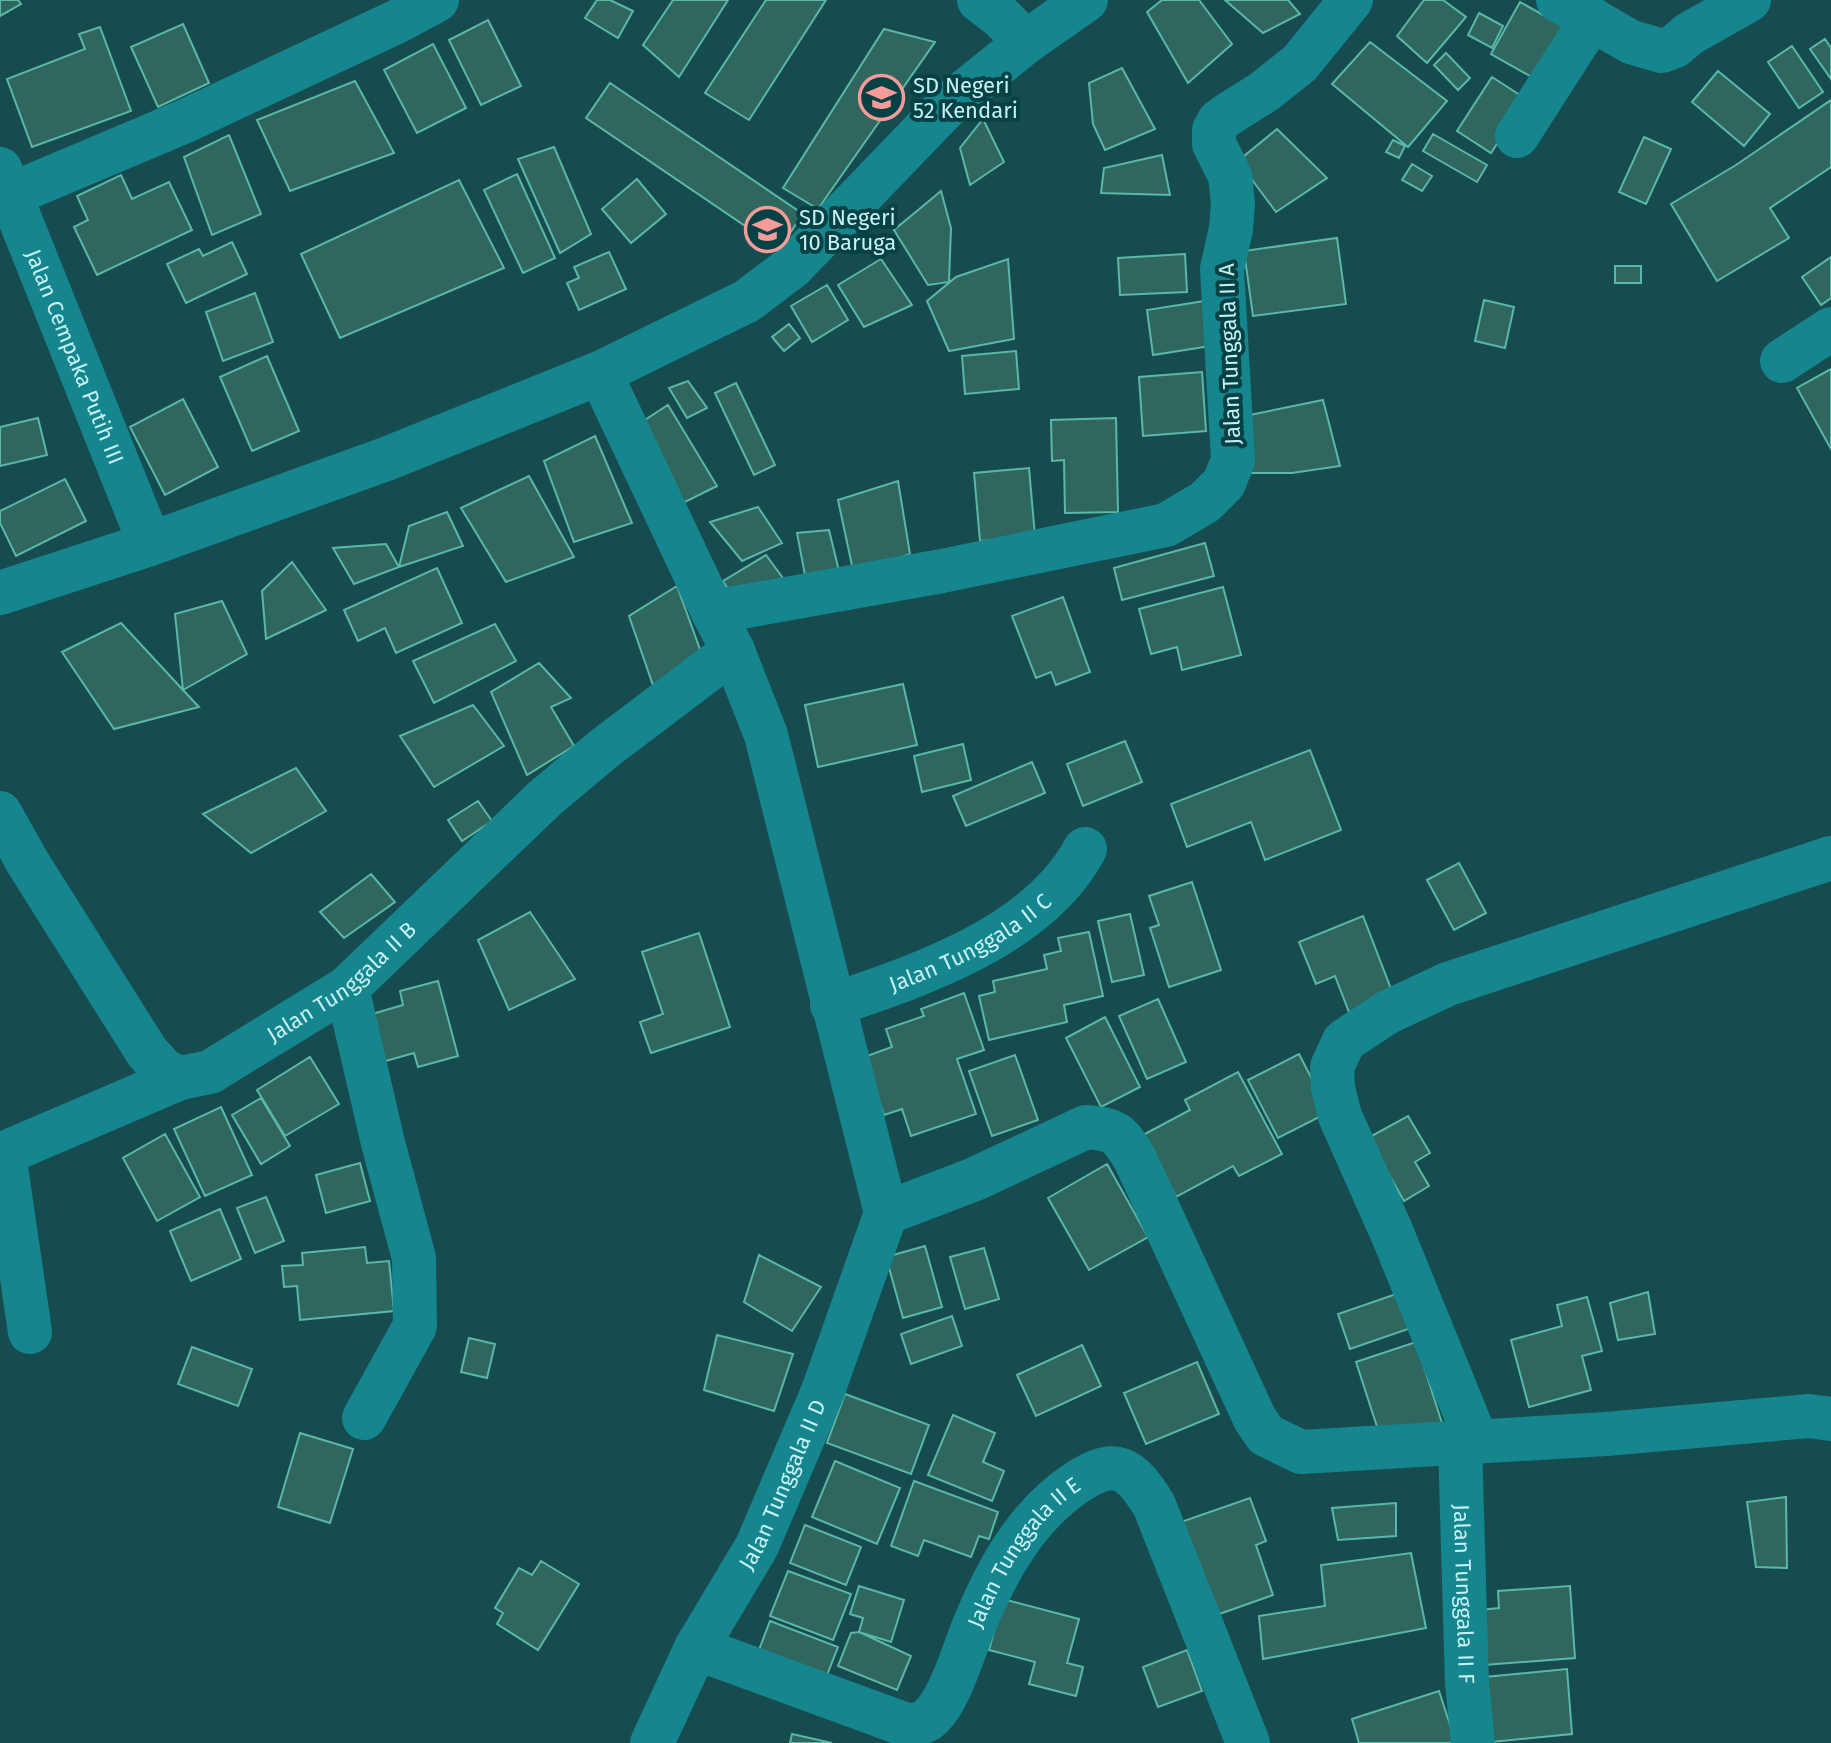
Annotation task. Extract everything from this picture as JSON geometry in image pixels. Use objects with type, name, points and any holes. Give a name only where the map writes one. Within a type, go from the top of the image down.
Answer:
[{"type":"street","points":[[5,182],[183,122],[437,0]]},
{"type":"street","points":[[979,0],[1026,42]]},
{"type":"street","points":[[0,593],[150,544],[386,459],[600,373],[747,301],[792,267],[948,105],[1026,42],[1086,0]]},
{"type":"street","name":"Jalan Tunggala II A","points":[[713,612],[942,571],[1166,525],[1205,502],[1224,483],[1233,460],[1222,269],[1233,204],[1230,176],[1214,144],[1214,130],[1219,121],[1300,63],[1351,0]]},
{"type":"street","points":[[1517,136],[1575,10],[1631,42],[1662,51],[1749,0]]},
{"type":"street","name":"Jalan Cempaka Putih III","points":[[5,182],[150,544]]},
{"type":"street","points":[[1782,361],[1831,329]]},
{"type":"street","points":[[600,373],[733,651],[766,735],[886,1213],[975,1179],[1086,1127],[1106,1128],[1121,1136],[1135,1159],[1249,1406],[1266,1435],[1301,1452],[1606,1434],[1809,1416],[1831,1419]]},
{"type":"street","name":"Jalan Tunggala II B","points":[[2,1155],[180,1078],[210,1072],[347,988],[544,799],[606,747],[733,651]]},
{"type":"street","points":[[0,813],[14,868],[147,1052],[164,1071],[180,1078]]},
{"type":"street","name":"Jalan Tunggala II C","points":[[832,1005],[891,985],[978,946],[1033,912],[1072,872],[1085,849]]},
{"type":"street","points":[[1469,1443],[1392,1233],[1340,1116],[1332,1067],[1344,1041],[1388,1012],[1448,984],[1831,858]]},
{"type":"street","points":[[347,988],[414,1258],[415,1326],[364,1418]]},
{"type":"street","points":[[2,1155],[30,1332]]},
{"type":"street","name":"Jalan Tunggala II D","points":[[652,1743],[696,1648],[757,1546],[823,1391],[886,1213]]},
{"type":"street","name":"Jalan Tunggala II F","points":[[1469,1443],[1467,1683],[1473,1743]]},
{"type":"street","name":"Jalan Tunggala II E","points":[[696,1648],[909,1726],[926,1721],[953,1682],[993,1585],[1013,1547],[1028,1527],[1054,1498],[1091,1473],[1120,1469],[1134,1476],[1154,1505],[1248,1743]]},
{"type":"building","points":[[0,0],[18,0],[21,4],[0,16]]},
{"type":"building","points":[[597,0],[610,0],[633,11],[618,38],[585,18]]},
{"type":"building","points":[[673,0],[728,0],[679,77],[643,45]]},
{"type":"building","points":[[766,0],[826,0],[749,120],[705,93]]},
{"type":"building","points":[[1162,0],[1199,0],[1232,44],[1188,83],[1147,12]]},
{"type":"building","points":[[1225,0],[1288,0],[1300,14],[1263,33]]},
{"type":"building","points":[[1424,0],[1443,0],[1466,17],[1427,63],[1397,36]]},
{"type":"building","points":[[1520,2],[1573,32],[1544,84],[1491,54]]},
{"type":"building","points":[[1479,13],[1503,26],[1492,48],[1468,35]]},
{"type":"building","points":[[488,20],[521,86],[481,105],[449,40]]},
{"type":"building","points":[[183,24],[209,83],[158,107],[131,47]]},
{"type":"building","points":[[100,27],[131,111],[32,147],[7,79],[85,49],[79,34]]},
{"type":"building","points":[[884,29],[935,42],[818,209],[783,188]]},
{"type":"building","points":[[1825,39],[1831,48],[1831,79],[1810,49]]},
{"type":"building","points":[[1370,42],[1447,101],[1408,147],[1332,84]]},
{"type":"building","points":[[433,44],[466,108],[417,133],[384,70]]},
{"type":"building","points":[[1792,46],[1823,92],[1799,108],[1768,62]]},
{"type":"building","points":[[1446,53],[1470,78],[1458,90],[1434,65]]},
{"type":"building","points":[[1122,68],[1155,129],[1105,150],[1093,124],[1089,83]]},
{"type":"building","points":[[1718,71],[1770,114],[1744,146],[1692,102]]},
{"type":"building","points":[[1492,77],[1526,99],[1491,153],[1457,131]]},
{"type":"building","points":[[355,81],[394,153],[290,191],[257,120]]},
{"type":"building","points":[[610,83],[803,214],[779,249],[586,118]]},
{"type":"building","points":[[1831,100],[1831,167],[1770,208],[1789,238],[1717,281],[1671,204],[1736,165]]},
{"type":"building","points":[[983,119],[1004,162],[970,185],[960,148]]},
{"type":"building","points":[[1277,129],[1327,178],[1276,212],[1238,161]]},
{"type":"building","points":[[1433,134],[1487,165],[1477,182],[1423,151]]},
{"type":"building","points":[[229,135],[261,214],[212,235],[184,157]]},
{"type":"building","points":[[1644,137],[1671,149],[1646,204],[1619,192]]},
{"type":"building","points":[[1393,140],[1405,146],[1399,158],[1386,152]]},
{"type":"building","points":[[554,147],[591,234],[560,253],[518,159]]},
{"type":"building","points":[[1162,155],[1170,195],[1101,193],[1104,168]]},
{"type":"building","points":[[1412,164],[1432,176],[1422,191],[1402,180]]},
{"type":"building","points":[[517,174],[555,258],[523,273],[484,190]]},
{"type":"building","points":[[121,175],[132,199],[169,182],[192,230],[97,275],[74,227],[88,220],[77,196]]},
{"type":"building","points":[[637,179],[666,214],[631,243],[602,209]]},
{"type":"building","points":[[459,180],[504,268],[340,338],[301,254]]},
{"type":"building","points":[[941,191],[951,228],[949,282],[928,285],[894,230]]},
{"type":"building","points":[[1337,238],[1346,304],[1253,316],[1244,251]]},
{"type":"building","points":[[232,242],[247,274],[186,303],[167,264],[199,249],[203,256]]},
{"type":"building","points":[[609,252],[626,289],[579,310],[567,283],[579,278],[574,267]]},
{"type":"building","points":[[1185,254],[1187,292],[1120,295],[1118,258]]},
{"type":"building","points":[[1831,257],[1831,298],[1821,305],[1802,277]]},
{"type":"building","points":[[881,259],[912,305],[864,327],[838,285]]},
{"type":"building","points":[[1008,259],[1014,339],[949,351],[927,301],[956,277]]},
{"type":"building","points":[[1615,266],[1641,266],[1641,283],[1615,283]]},
{"type":"building","points":[[827,285],[848,320],[812,342],[791,306]]},
{"type":"building","points":[[255,293],[273,342],[223,361],[206,312]]},
{"type":"building","points":[[1211,300],[1217,345],[1153,355],[1147,310]]},
{"type":"building","points":[[1484,300],[1514,307],[1505,348],[1475,341]]},
{"type":"building","points":[[789,324],[800,338],[784,351],[772,337]]},
{"type":"building","points":[[1016,351],[1019,389],[965,394],[962,356]]},
{"type":"building","points":[[267,356],[299,431],[252,451],[220,377]]},
{"type":"building","points":[[1831,369],[1831,449],[1797,388]]},
{"type":"building","points":[[1202,372],[1206,431],[1143,436],[1139,377]]},
{"type":"building","points":[[688,381],[707,408],[687,418],[669,388]]},
{"type":"building","points":[[736,383],[775,465],[754,475],[715,393]]},
{"type":"building","points":[[183,399],[218,467],[165,495],[130,427]]},
{"type":"building","points":[[1323,400],[1340,466],[1292,473],[1245,473],[1235,418]]},
{"type":"building","points":[[668,405],[717,486],[679,505],[634,427]]},
{"type":"building","points":[[38,418],[47,455],[0,466],[0,427]]},
{"type":"building","points":[[1116,418],[1118,512],[1065,513],[1064,460],[1052,461],[1051,420]]},
{"type":"building","points":[[595,436],[632,523],[574,542],[544,461]]},
{"type":"building","points":[[1029,468],[1035,536],[980,541],[974,473]]},
{"type":"building","points":[[529,476],[574,557],[506,582],[461,508]]},
{"type":"building","points":[[65,479],[86,521],[16,556],[0,523],[0,511]]},
{"type":"building","points":[[898,481],[910,554],[854,575],[838,500]]},
{"type":"building","points":[[758,507],[782,543],[742,561],[710,522]]},
{"type":"building","points":[[447,512],[463,546],[399,567],[409,526]]},
{"type":"building","points":[[829,530],[840,575],[807,586],[797,533]]},
{"type":"building","points":[[1205,543],[1214,576],[1122,600],[1114,568]]},
{"type":"building","points":[[386,544],[399,567],[354,584],[333,548]]},
{"type":"building","points":[[766,555],[791,589],[735,602],[723,581]]},
{"type":"building","points":[[292,562],[326,610],[266,639],[262,591]]},
{"type":"building","points":[[437,568],[462,623],[396,653],[385,628],[358,641],[344,610]]},
{"type":"building","points":[[677,586],[705,663],[655,691],[629,616]]},
{"type":"building","points":[[1223,587],[1241,655],[1182,670],[1177,647],[1151,654],[1139,609]]},
{"type":"building","points":[[1063,597],[1090,672],[1056,685],[1051,672],[1036,678],[1012,616]]},
{"type":"building","points":[[222,601],[247,654],[183,690],[175,614]]},
{"type":"building","points":[[121,623],[199,707],[114,729],[62,652]]},
{"type":"building","points":[[495,624],[516,661],[434,703],[413,661]]},
{"type":"building","points":[[539,663],[571,698],[551,707],[574,746],[527,775],[491,692]]},
{"type":"building","points":[[903,684],[917,745],[818,767],[805,705]]},
{"type":"building","points":[[473,705],[504,746],[434,787],[400,736]]},
{"type":"building","points":[[1125,741],[1142,782],[1083,806],[1067,764]]},
{"type":"building","points":[[963,744],[971,780],[922,792],[914,756]]},
{"type":"building","points":[[1310,750],[1341,830],[1265,860],[1251,822],[1187,847],[1171,804]]},
{"type":"building","points":[[1032,762],[1045,793],[966,826],[953,796]]},
{"type":"building","points":[[296,768],[326,811],[251,853],[203,814]]},
{"type":"building","points":[[478,801],[492,821],[462,841],[448,820]]},
{"type":"building","points":[[1459,863],[1486,913],[1454,930],[1427,880]]},
{"type":"building","points":[[371,874],[395,902],[344,938],[320,912]]},
{"type":"building","points":[[1192,882],[1221,970],[1169,987],[1150,928],[1159,925],[1149,896]]},
{"type":"building","points":[[530,912],[575,979],[509,1010],[478,940]]},
{"type":"building","points":[[1130,914],[1144,975],[1112,982],[1098,921]]},
{"type":"building","points":[[1363,916],[1396,1002],[1352,1020],[1335,976],[1316,984],[1299,942]]},
{"type":"building","points":[[1089,932],[1103,996],[1064,1005],[1067,1022],[989,1040],[979,996],[995,992],[993,981],[1047,969],[1044,955],[1061,951],[1058,938]]},
{"type":"building","points":[[699,933],[730,1027],[651,1053],[640,1022],[663,1014],[642,952]]},
{"type":"building","points":[[438,981],[458,1056],[418,1067],[414,1053],[375,1064],[362,1017],[403,1005],[400,991]]},
{"type":"building","points":[[964,993],[984,1050],[957,1059],[976,1114],[911,1136],[902,1109],[884,1115],[864,1057],[892,1047],[886,1029],[924,1016],[921,1009]]},
{"type":"building","points":[[1158,999],[1186,1062],[1147,1079],[1119,1016]]},
{"type":"building","points":[[1105,1017],[1140,1087],[1101,1107],[1066,1038]]},
{"type":"building","points":[[1299,1054],[1329,1112],[1278,1138],[1248,1080]]},
{"type":"building","points":[[1015,1055],[1038,1120],[992,1136],[969,1071]]},
{"type":"building","points":[[310,1057],[339,1104],[285,1136],[257,1090]]},
{"type":"building","points":[[1238,1072],[1282,1154],[1239,1176],[1233,1166],[1176,1197],[1143,1135],[1190,1110],[1185,1100]]},
{"type":"building","points":[[261,1098],[290,1146],[261,1164],[232,1115]]},
{"type":"building","points":[[221,1107],[252,1175],[205,1196],[174,1129]]},
{"type":"building","points":[[1408,1116],[1430,1153],[1415,1162],[1429,1186],[1404,1201],[1368,1138]]},
{"type":"building","points":[[165,1134],[200,1197],[157,1221],[123,1158]]},
{"type":"building","points":[[360,1163],[370,1201],[326,1213],[316,1175]]},
{"type":"building","points":[[1107,1164],[1148,1237],[1089,1270],[1048,1198]]},
{"type":"building","points":[[266,1197],[284,1241],[255,1253],[237,1208]]},
{"type":"building","points":[[220,1209],[241,1259],[191,1281],[170,1231]]},
{"type":"building","points":[[925,1246],[942,1307],[903,1318],[886,1257]]},
{"type":"building","points":[[365,1247],[367,1263],[389,1261],[394,1311],[300,1320],[297,1286],[284,1287],[282,1266],[303,1265],[302,1253]]},
{"type":"building","points":[[984,1248],[999,1299],[965,1309],[950,1257]]},
{"type":"building","points":[[759,1255],[821,1287],[792,1331],[744,1302]]},
{"type":"building","points":[[1402,1292],[1414,1327],[1350,1349],[1338,1314]]},
{"type":"building","points":[[1648,1292],[1655,1334],[1618,1340],[1610,1303]]},
{"type":"building","points":[[1587,1297],[1602,1351],[1582,1356],[1591,1390],[1529,1407],[1511,1340],[1562,1326],[1557,1305]]},
{"type":"building","points":[[952,1316],[962,1346],[911,1364],[901,1334]]},
{"type":"building","points":[[717,1335],[793,1354],[774,1411],[704,1390]]},
{"type":"building","points":[[469,1338],[495,1344],[487,1378],[461,1372]]},
{"type":"building","points":[[1416,1342],[1442,1423],[1382,1442],[1356,1362]]},
{"type":"building","points":[[1082,1345],[1101,1386],[1036,1416],[1017,1375]]},
{"type":"building","points":[[192,1347],[252,1369],[238,1406],[178,1384]]},
{"type":"building","points":[[1197,1362],[1219,1414],[1146,1444],[1124,1393]]},
{"type":"building","points":[[845,1394],[929,1425],[911,1474],[827,1443]]},
{"type":"building","points":[[953,1415],[995,1433],[983,1462],[1004,1471],[992,1501],[928,1475]]},
{"type":"building","points":[[300,1433],[353,1449],[330,1523],[278,1507]]},
{"type":"building","points":[[835,1461],[900,1488],[877,1544],[812,1517]]},
{"type":"building","points":[[914,1481],[998,1512],[989,1539],[979,1536],[971,1557],[924,1540],[918,1556],[891,1546]]},
{"type":"building","points":[[1786,1497],[1787,1568],[1756,1567],[1747,1502]]},
{"type":"building","points":[[1250,1498],[1266,1541],[1256,1545],[1273,1595],[1211,1617],[1178,1523]]},
{"type":"building","points":[[1396,1503],[1396,1536],[1338,1540],[1332,1508]]},
{"type":"building","points":[[805,1525],[861,1547],[846,1585],[790,1563]]},
{"type":"building","points":[[1411,1553],[1426,1628],[1263,1659],[1259,1616],[1325,1606],[1321,1565]]},
{"type":"building","points":[[541,1561],[579,1584],[538,1650],[497,1624],[503,1613],[495,1608],[519,1568],[532,1575]]},
{"type":"building","points":[[788,1571],[851,1594],[833,1640],[770,1616]]},
{"type":"building","points":[[859,1586],[904,1600],[891,1642],[859,1632],[863,1618],[850,1614]]},
{"type":"building","points":[[1570,1586],[1575,1658],[1484,1665],[1480,1610],[1499,1608],[1498,1591]]},
{"type":"building","points":[[1003,1599],[1079,1619],[1067,1663],[1083,1667],[1076,1696],[1029,1684],[1035,1662],[989,1650]]},
{"type":"building","points":[[770,1621],[838,1647],[825,1680],[757,1655]]},
{"type":"building","points":[[859,1632],[911,1656],[897,1690],[838,1666],[851,1633]]},
{"type":"building","points":[[1187,1650],[1202,1691],[1158,1707],[1143,1667]]},
{"type":"building","points":[[1567,1669],[1572,1734],[1481,1743],[1475,1678]]},
{"type":"building","points":[[1439,1691],[1456,1743],[1359,1743],[1352,1719]]},
{"type":"building","points":[[792,1734],[832,1743],[790,1743]]},
{"type":"place","name":"SD Negeri 52 Kendari","points":[[882,98]]},
{"type":"place","name":"SD Negeri 10 Baruga","points":[[768,230]]}]
